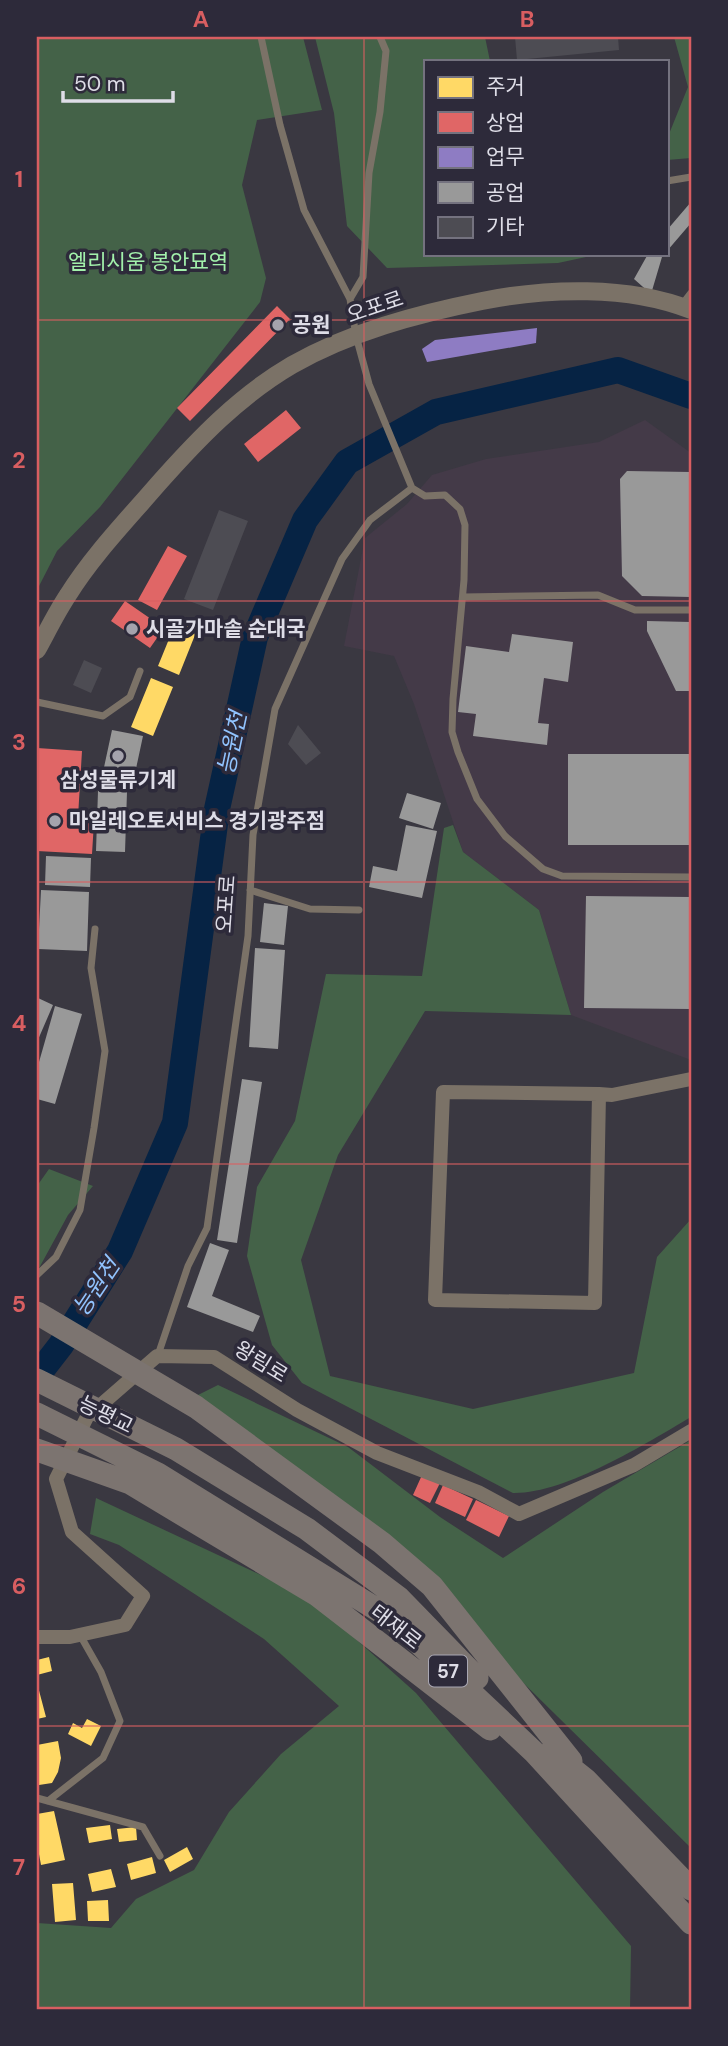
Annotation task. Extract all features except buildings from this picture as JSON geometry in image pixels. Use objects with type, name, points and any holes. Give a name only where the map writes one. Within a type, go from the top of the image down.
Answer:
[{"type":"highway","points":[[37,1313],[93,1343],[210,1418],[382,1543],[432,1587],[583,1789]]},
{"type":"highway","name":"능평교","points":[[37,1380],[176,1449]]},
{"type":"highway","name":"태재로","points":[[37,1414],[158,1474],[394,1620],[691,1889]]},
{"type":"highway","name":"태재로","points":[[176,1449],[307,1529],[398,1598],[583,1789],[691,1923]]},
{"type":"highway","points":[[37,1450],[130,1483],[317,1595],[583,1789]]},
{"type":"street","name":"오포로","points":[[37,650],[68,594],[189,448],[265,383],[293,365],[356,336],[468,304],[539,292],[615,294],[688,303]]},
{"type":"street","points":[[599,1094],[595,1303],[435,1300],[443,1092],[599,1094],[691,1079]]},
{"type":"street","name":"왕림로","points":[[157,1356],[214,1357],[297,1410],[377,1453],[478,1492],[519,1514],[634,1465],[691,1431]]},
{"type":"street","points":[[37,1637],[80,1635],[125,1625],[143,1596],[72,1532],[56,1479],[88,1416],[157,1356]]},
{"type":"lane","points":[[261,37],[280,125],[304,210],[350,299],[356,336],[369,384],[412,488],[425,496],[445,495],[460,509],[466,526],[452,732],[477,799],[505,836],[543,869],[562,876],[691,877]]},
{"type":"lane","points":[[350,299],[363,277],[369,173],[380,112],[386,51],[380,37]]},
{"type":"lane","points":[[668,181],[691,177]]},
{"type":"lane","name":"오포로","points":[[157,1356],[188,1266],[207,1228],[231,1073],[253,835],[275,709],[342,559],[370,520],[412,488]]},
{"type":"lane","points":[[463,597],[598,595],[635,610],[691,610]]},
{"type":"lane","points":[[37,702],[103,716],[130,697],[139,671]]},
{"type":"lane","points":[[250,890],[310,909],[359,910]]},
{"type":"lane","points":[[37,1275],[56,1257],[80,1210],[92,1142],[105,1051],[91,968],[95,929]]},
{"type":"lane","points":[[48,1801],[103,1758],[120,1721],[101,1672],[80,1635]]},
{"type":"lane","points":[[37,1798],[143,1826],[160,1856]]},
{"type":"shaded area","points":[[645,420],[691,453],[691,1060],[571,1015],[539,910],[463,852],[414,704],[394,656],[344,646],[365,538],[407,504],[432,475],[486,459],[599,442]]},
{"type":"green space","name":"엘리시움 봉안묘역","points":[[37,37],[303,37],[322,110],[257,120],[242,185],[266,278],[260,302],[100,507],[57,551],[37,590]]},
{"type":"green space","points":[[315,37],[485,37],[490,60],[424,60],[424,256],[591,256],[558,263],[387,268],[347,226],[334,113]]},
{"type":"green space","points":[[674,37],[691,37],[691,158],[668,160],[668,137],[688,87]]},
{"type":"green space","points":[[453,825],[463,852],[539,910],[571,1015],[425,1011],[338,1155],[301,1260],[330,1376],[473,1409],[634,1373],[657,1257],[691,1219],[691,1417],[580,1477],[534,1491],[513,1493],[302,1383],[272,1345],[247,1256],[257,1187],[295,1121],[326,974],[422,976],[444,828]]},
{"type":"green space","points":[[49,1169],[93,1186],[68,1215],[38,1270],[37,1186]]},
{"type":"green space","points":[[218,1385],[348,1447],[440,1517],[503,1558],[603,1492],[691,1440],[691,1848],[488,1648],[196,1396]]},
{"type":"green space","points":[[96,1498],[310,1598],[416,1693],[631,1946],[630,2009],[37,2009],[37,1923],[111,1928],[136,1899],[194,1870],[229,1812],[281,1754],[339,1706],[264,1639],[119,1545],[90,1534]]},
{"type":"waterway","name":"능원천","points":[[37,1376],[61,1345],[120,1251],[175,1123],[217,809],[255,637],[305,520],[347,462],[436,412],[618,370],[691,396]]},
{"type":"place","name":"공원","points":[[278,325]]},
{"type":"place","name":"시골가마솥 순대국","points":[[132,629]]},
{"type":"place","name":"삼성물류기계","points":[[118,756]]},
{"type":"place","name":"마일레오토서비스 경기광주점","points":[[55,821]]}]
